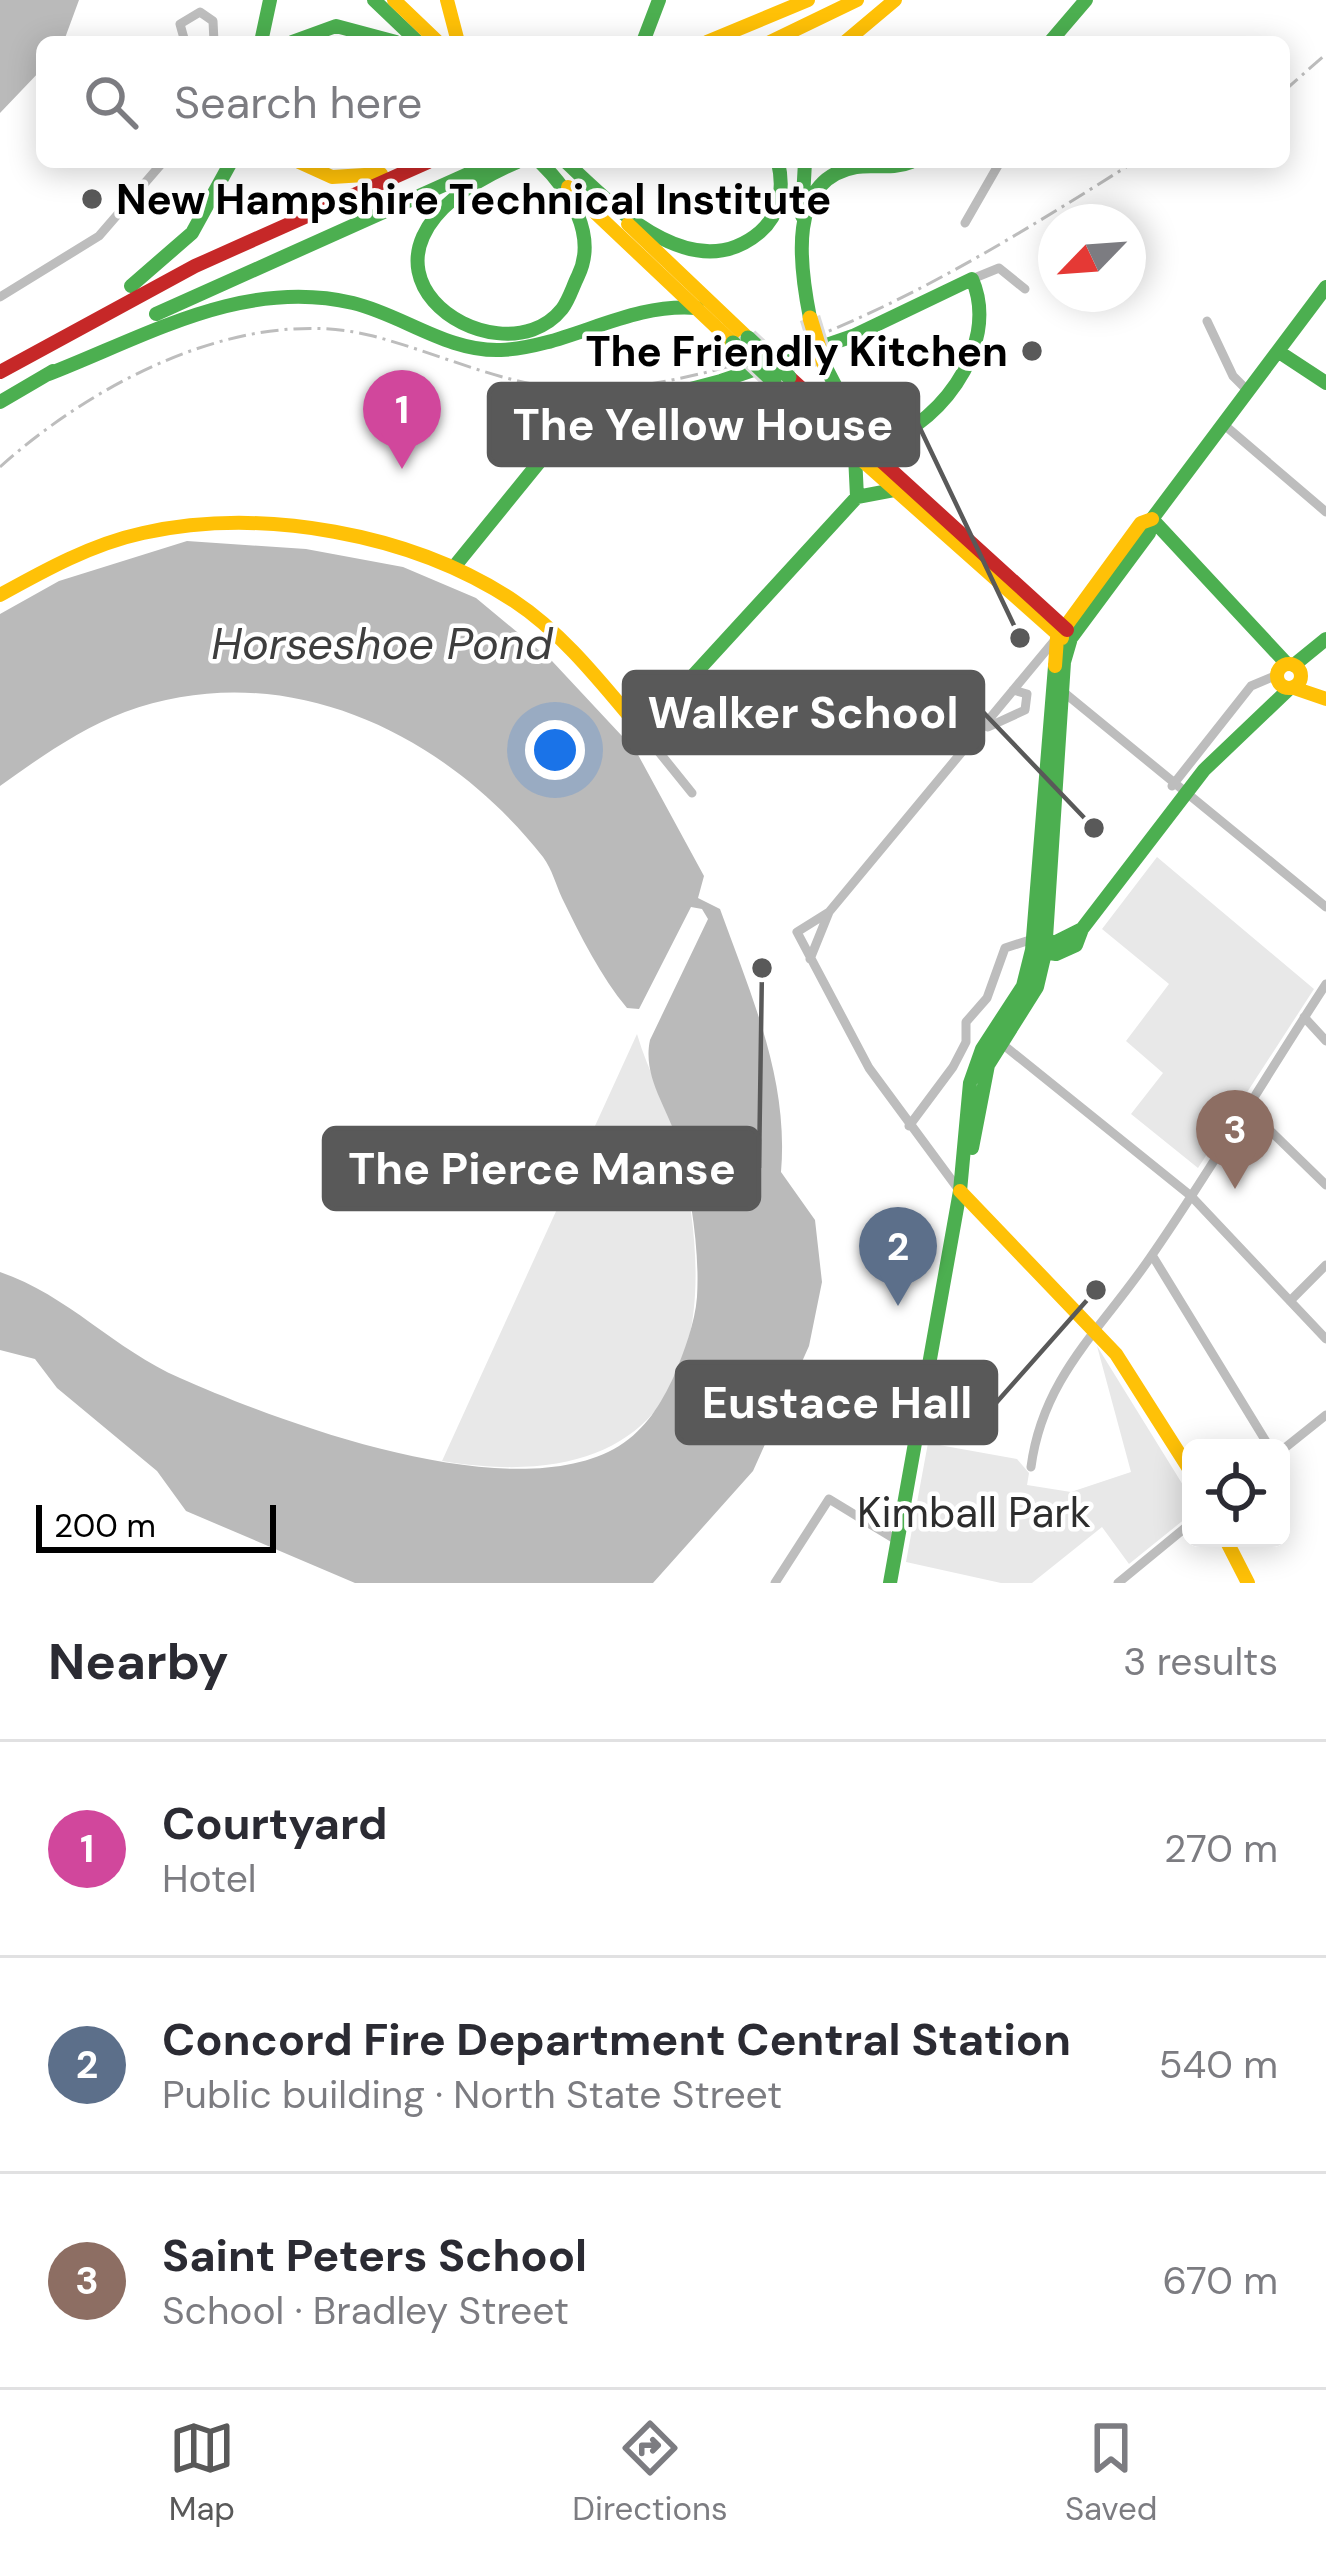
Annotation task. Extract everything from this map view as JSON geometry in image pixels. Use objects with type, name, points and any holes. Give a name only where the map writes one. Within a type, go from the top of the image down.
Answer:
[{"type":"main road","points":[[262,36],[270,0]]},
{"type":"main road","points":[[374,0],[412,36]]},
{"type":"main road","points":[[394,0],[432,36]]},
{"type":"main road","points":[[447,0],[456,36]]},
{"type":"main road","points":[[646,36],[659,0]]},
{"type":"main road","points":[[721,36],[808,0]]},
{"type":"main road","points":[[782,36],[857,0]]},
{"type":"main road","points":[[852,36],[895,0]]},
{"type":"main road","points":[[1055,36],[1086,0]]},
{"type":"main road","points":[[308,36],[336,26],[374,36]]},
{"type":"main road","points":[[0,362],[146,278],[176,254],[214,201],[228,168]]},
{"type":"main road","points":[[318,168],[351,178],[398,168]]},
{"type":"main road","points":[[0,372],[195,266],[414,168]]},
{"type":"main road","points":[[0,402],[221,282],[481,168]]},
{"type":"main road","points":[[506,168],[440,206],[419,248],[419,272],[433,304],[455,324],[483,335],[509,335],[537,326],[561,308],[580,275],[585,249],[578,214],[546,168]]},
{"type":"main road","points":[[547,168],[697,308],[740,340]]},
{"type":"main road","points":[[572,168],[781,379],[1064,633]]},
{"type":"main road","points":[[592,186],[661,240],[692,252],[724,251],[758,235],[774,215],[782,188],[779,168]]},
{"type":"main road","points":[[805,168],[802,216],[810,318],[861,451],[857,496]]},
{"type":"main road","points":[[802,216],[824,183],[845,170],[897,168]]},
{"type":"main road","points":[[454,567],[558,439],[579,421],[853,336],[972,279],[982,314],[976,346],[948,389],[902,439],[861,451]]},
{"type":"main road","points":[[960,1191],[967,1178],[988,1065],[1037,987],[1064,633],[1139,525],[1152,519],[1326,287]]},
{"type":"main road","points":[[46,375],[184,314],[256,295],[302,294],[357,304],[481,349],[529,347],[675,305],[697,308]]},
{"type":"main road","points":[[1279,352],[1326,383]]},
{"type":"main road","points":[[898,484],[902,439]]},
{"type":"main road","points":[[0,595],[107,544],[188,526],[356,539],[454,567],[542,623],[642,731],[857,496],[898,484]]},
{"type":"main road","points":[[1152,519],[1264,639],[1289,676],[1326,698]]},
{"type":"main road","points":[[890,1583],[960,1191],[974,1066],[1023,986],[1039,946],[1064,633]]},
{"type":"main road","points":[[1039,946],[1076,945],[1082,929],[1179,791],[1321,645]]},
{"type":"main road","points":[[960,1191],[1100,1328],[1182,1456]]},
{"type":"main road","points":[[1230,1547],[1248,1583]]},
{"type":"street","points":[[183,36],[180,24],[200,12],[213,21],[214,36]]},
{"type":"street","points":[[0,298],[99,236],[158,168]]},
{"type":"street","points":[[965,223],[997,168]]},
{"type":"street","points":[[972,279],[999,268],[1025,289]]},
{"type":"street","points":[[1207,320],[1233,376],[1247,391]]},
{"type":"street","points":[[1222,423],[1326,512]]},
{"type":"street","points":[[960,1191],[869,1068],[797,932],[829,912],[1064,633]]},
{"type":"street","points":[[1179,791],[1251,686],[1289,676]]},
{"type":"street","points":[[983,729],[1025,710],[1027,694],[1013,690]]},
{"type":"street","points":[[1061,690],[1326,907]]},
{"type":"street","points":[[642,731],[692,793]]},
{"type":"street","points":[[811,959],[829,912]]},
{"type":"street","points":[[908,1126],[953,1067],[966,1042],[966,1022],[986,998],[1002,954],[1013,945],[1039,946]]},
{"type":"street","points":[[1031,1467],[1048,1395],[1152,1255],[1326,984]]},
{"type":"street","points":[[1304,1017],[1326,1041]]},
{"type":"street","points":[[1001,1042],[1191,1196],[1326,1339]]},
{"type":"street","points":[[1247,1108],[1326,1185]]},
{"type":"street","points":[[1152,1255],[1264,1439]]},
{"type":"street","points":[[1290,1300],[1326,1265]]},
{"type":"street","points":[[1290,1443],[1326,1415]]},
{"type":"street","points":[[775,1583],[829,1499],[898,1540]]},
{"type":"street","points":[[1118,1583],[1182,1530]]},
{"type":"green space","points":[[1157,857],[1314,989],[1198,1168],[1131,1114],[1163,1073],[1126,1041],[1169,984],[1102,929]]},
{"type":"green space","points":[[637,1034],[674,1132],[692,1219],[695,1286],[688,1345],[667,1394],[634,1432],[585,1457],[522,1467],[442,1461]]},
{"type":"green space","name":"Kimball Park","points":[[1097,1346],[1182,1483],[1182,1521],[1129,1564],[1102,1527],[1032,1583],[1001,1583],[906,1562],[928,1443],[1017,1459],[1029,1473],[1027,1485],[1071,1492],[1131,1472]]},
{"type":"water","points":[[0,0],[79,0],[66,36],[36,36],[36,75],[0,113]]},
{"type":"water","name":"Horseshoe Pond","points":[[187,541],[306,549],[403,567],[476,598],[552,661],[636,751],[704,876],[698,898],[720,909],[773,1071],[782,1138],[781,1172],[815,1220],[822,1282],[809,1346],[753,1471],[653,1583],[355,1583],[186,1511],[157,1471],[57,1388],[35,1359],[0,1350],[0,1272],[48,1294],[156,1366],[224,1397],[337,1437],[399,1453],[461,1465],[521,1469],[574,1463],[619,1446],[637,1432],[669,1386],[694,1317],[697,1259],[690,1199],[678,1143],[648,1054],[650,1040],[708,919],[702,909],[691,907],[639,1009],[627,1008],[592,955],[546,862],[503,813],[459,773],[409,741],[356,716],[301,699],[243,693],[184,696],[125,712],[76,736],[0,786],[0,614],[59,581]]},
{"type":"railway","points":[[1290,86],[1326,54]]},
{"type":"railway","points":[[0,467],[79,406],[125,380],[223,341],[273,331],[324,329],[373,336],[519,381],[580,390],[682,378],[751,360],[885,306],[1012,237],[1124,168]]},
{"type":"traffic: fast","points":[[262,36],[270,0]]},
{"type":"traffic: fast","points":[[374,0],[412,36]]},
{"type":"traffic: fast","points":[[645,36],[659,0]]},
{"type":"traffic: fast","points":[[1055,36],[1086,0]]},
{"type":"traffic: fast","points":[[308,36],[336,26],[374,36]]},
{"type":"traffic: fast","points":[[131,286],[192,233],[228,168]]},
{"type":"traffic: fast","points":[[156,314],[482,168]]},
{"type":"traffic: fast","points":[[507,168],[454,199],[423,236],[419,271],[434,301],[462,323],[497,333],[533,330],[562,309],[583,260],[585,245],[577,214],[545,168]]},
{"type":"traffic: fast","points":[[572,168],[656,235],[682,247],[708,251],[734,247],[767,225],[779,200],[779,168]]},
{"type":"traffic: fast","points":[[802,216],[805,168]]},
{"type":"traffic: fast","points":[[810,318],[802,251],[808,207],[834,175],[853,168]]},
{"type":"traffic: fast","points":[[454,567],[558,439],[588,416],[721,381],[853,336],[972,279],[979,305],[978,332],[956,384],[916,425],[867,447]]},
{"type":"traffic: fast","points":[[972,1148],[988,1065],[1037,987],[1045,953],[1064,662],[1071,638],[1149,533],[1152,519],[1326,287]]},
{"type":"traffic: fast","points":[[46,375],[195,315],[273,298],[353,303],[462,345],[501,350],[550,341],[646,312],[697,308]]},
{"type":"traffic: fast","points":[[748,338],[789,377]]},
{"type":"traffic: fast","points":[[733,343],[774,382]]},
{"type":"traffic: fast","points":[[1279,352],[1326,383]]},
{"type":"traffic: fast","points":[[824,364],[860,433]]},
{"type":"traffic: fast","points":[[0,402],[53,371]]},
{"type":"traffic: fast","points":[[855,455],[857,497]]},
{"type":"traffic: fast","points":[[646,727],[857,497],[894,490]]},
{"type":"traffic: fast","points":[[1152,519],[1287,664]]},
{"type":"traffic: fast","points":[[1294,665],[1326,639]]},
{"type":"traffic: fast","points":[[890,1583],[960,1191],[970,1083],[982,1049],[1023,986],[1032,950],[1055,666]]},
{"type":"traffic: fast","points":[[1036,951],[1056,954],[1076,945],[1082,929],[1204,770],[1289,689]]},
{"type":"traffic: fast","points":[[1037,940],[1056,942],[1082,929]]},
{"type":"traffic: slow","points":[[394,0],[432,36]]},
{"type":"traffic: slow","points":[[447,0],[456,36]]},
{"type":"traffic: slow","points":[[721,36],[808,0]]},
{"type":"traffic: slow","points":[[782,36],[857,0]]},
{"type":"traffic: slow","points":[[852,36],[895,0]]},
{"type":"traffic: slow","points":[[312,168],[332,177],[381,174]]},
{"type":"traffic: slow","points":[[568,187],[733,343]]},
{"type":"traffic: slow","points":[[628,224],[748,338]]},
{"type":"traffic: slow","points":[[810,318],[824,364]]},
{"type":"traffic: slow","points":[[774,382],[1062,638]]},
{"type":"traffic: slow","points":[[1055,666],[1057,638],[1141,523],[1152,519]]},
{"type":"traffic: slow","points":[[0,595],[87,551],[143,533],[237,523],[335,532],[429,558],[514,601],[566,645],[642,731],[646,727]]},
{"type":"traffic: slow","points":[[1284,664],[1294,664],[1301,676],[1294,688],[1284,688],[1277,681],[1277,671],[1284,664]]},
{"type":"traffic: slow","points":[[1294,688],[1326,699]]},
{"type":"traffic: slow","points":[[960,1191],[1116,1354],[1182,1458]]},
{"type":"traffic: slow","points":[[1230,1547],[1248,1583]]},
{"type":"traffic: jam","points":[[0,372],[195,266],[415,168]]},
{"type":"traffic: jam","points":[[789,377],[1067,630]]},
{"type":"place","name":"New Hampshire Technical Institute","points":[[92,199]]},
{"type":"place","name":"The Friendly Kitchen","points":[[1032,351]]},
{"type":"place","name":"Courtyard","points":[[402,469]]},
{"type":"place","name":"The Yellow House","points":[[1020,638]]},
{"type":"place","name":"Walker School","points":[[1094,828]]},
{"type":"place","name":"The Pierce Manse","points":[[762,968]]},
{"type":"place","name":"Saint Peters School","points":[[1235,1189]]},
{"type":"place","name":"Eustace Hall","points":[[1096,1290]]},
{"type":"place","name":"Concord Fire Department Central Station","points":[[898,1306]]}]
